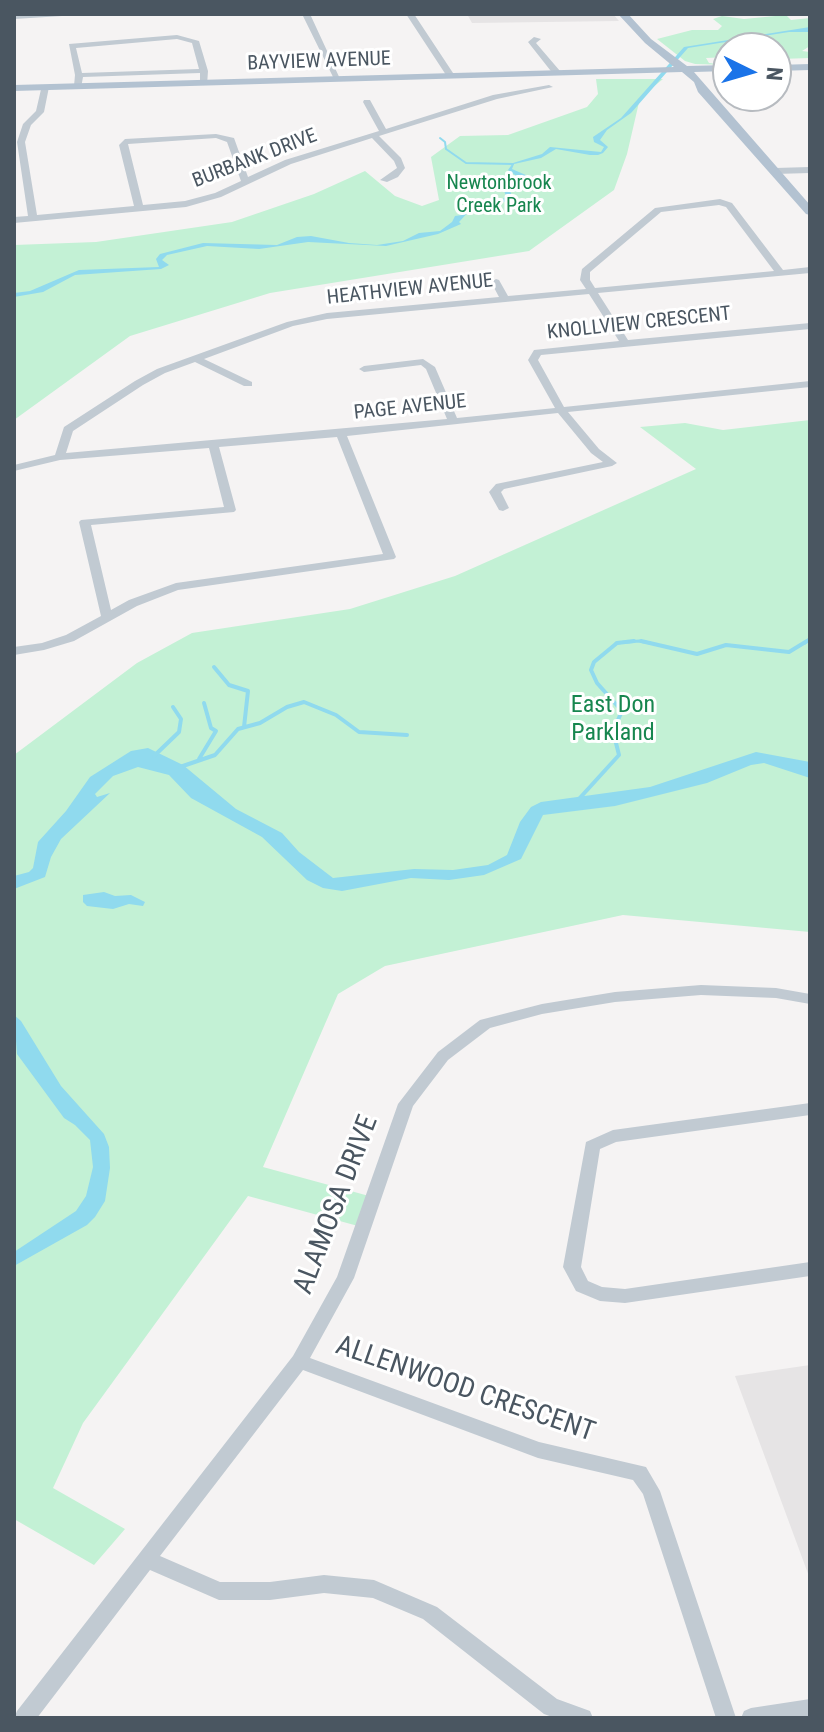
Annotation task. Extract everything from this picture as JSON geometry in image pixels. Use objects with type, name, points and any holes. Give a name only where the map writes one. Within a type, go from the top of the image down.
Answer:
[{"type":"main road","points":[[623,14],[682,70],[696,77],[704,87],[702,90],[810,212]]},
{"type":"main road","name":"BAYVIEW AVENUE","points":[[14,88],[78,81],[204,77],[338,79],[712,70]]},
{"type":"street","points":[[14,17],[62,14]]},
{"type":"street","points":[[306,14],[338,79]]},
{"type":"street","points":[[410,14],[451,76]]},
{"type":"street","points":[[78,81],[72,46],[177,37],[195,41],[204,77]]},
{"type":"street","points":[[537,39],[532,42],[557,73]]},
{"type":"street","points":[[33,219],[21,142],[27,124],[40,112],[45,87]]},
{"type":"street","name":"BURBANK DRIVE","points":[[14,220],[139,209],[205,199],[288,162],[496,97],[549,87]]},
{"type":"street","points":[[367,102],[384,132]]},
{"type":"street","points":[[14,125],[27,124]]},
{"type":"street","points":[[373,135],[398,160],[401,168],[384,180]]},
{"type":"street","points":[[139,209],[123,145],[125,142],[216,136],[231,140],[245,180]]},
{"type":"street","points":[[775,171],[810,170]]},
{"type":"street","points":[[624,342],[585,280],[585,271],[648,216],[672,207],[720,202],[729,205],[781,274]]},
{"type":"street","name":"HEATHVIEW AVENUE","points":[[60,457],[68,429],[139,383],[195,358],[290,324],[327,316],[810,270]]},
{"type":"street","points":[[496,282],[505,299]]},
{"type":"street","name":"KNOLLVIEW CRESCENT","points":[[561,409],[533,360],[538,352],[810,326]]},
{"type":"street","points":[[195,358],[248,384]]},
{"type":"street","points":[[364,369],[423,362],[430,367],[453,421]]},
{"type":"street","name":"PAGE AVENUE","points":[[14,468],[60,457],[341,433],[810,384]]},
{"type":"street","points":[[503,508],[495,492],[500,486],[612,463],[595,451],[561,409]]},
{"type":"street","points":[[14,651],[58,642],[176,587],[390,557],[341,433]]},
{"type":"street","points":[[107,617],[85,522],[230,510],[213,443]]},
{"type":"street","name":"ALAMOSA DRIVE","points":[[24,1718],[299,1361],[345,1278],[406,1104],[443,1056],[485,1024],[542,1009],[615,997],[701,990],[776,993],[810,999]]},
{"type":"street","points":[[810,1109],[613,1136],[592,1146],[572,1267],[582,1286],[600,1294],[625,1296],[810,1269]]},
{"type":"street","name":"ALLENWOOD CRESCENT","points":[[299,1361],[538,1450],[639,1473],[651,1491],[726,1718]]},
{"type":"street","points":[[145,1560],[219,1591],[270,1591],[324,1584],[374,1589],[430,1613],[549,1712],[583,1718]]},
{"type":"street","points":[[751,1718],[810,1709]]},
{"type":"shaded area","points":[[467,14],[613,14],[619,21],[472,23]]},
{"type":"shaded area","points":[[810,1365],[810,1579],[735,1376]]},
{"type":"green space","points":[[786,15],[791,20],[810,18],[810,46],[802,51],[810,52],[810,58],[792,59],[792,32],[712,32],[712,58],[706,58],[712,65],[685,61],[657,39],[692,30],[718,30],[722,26],[713,19],[722,16],[744,19]]},
{"type":"green space","name":"Newtonbrook Creek Park","points":[[596,79],[663,79],[640,98],[627,154],[614,190],[529,251],[270,293],[130,336],[14,420],[14,245],[96,242],[232,222],[314,194],[365,171],[395,196],[422,206],[439,200],[431,157],[460,136],[508,135],[587,107],[598,94]]},
{"type":"green space","name":"East Don Parkland","points":[[810,420],[810,932],[623,915],[385,966],[338,994],[263,1167],[369,1196],[358,1226],[248,1196],[83,1423],[53,1488],[125,1529],[94,1565],[14,1519],[14,755],[137,663],[192,633],[350,609],[455,576],[696,469],[640,427],[685,423],[723,430]]},
{"type":"water","points":[[810,27],[810,32],[778,32]]},
{"type":"water","points":[[712,43],[688,48],[631,113],[607,130],[600,140],[608,147],[603,153],[590,155],[556,149],[541,158],[514,164],[512,169],[535,179],[527,183],[508,186],[512,196],[508,201],[472,208],[459,222],[461,224],[438,234],[386,246],[308,242],[259,249],[207,246],[167,255],[162,260],[169,265],[161,269],[75,275],[43,292],[14,297],[14,293],[30,291],[79,270],[159,267],[156,259],[160,254],[203,243],[277,245],[297,237],[311,236],[377,245],[403,241],[419,233],[440,231],[455,216],[462,215],[465,204],[500,202],[506,196],[502,185],[525,182],[508,170],[513,163],[542,154],[550,147],[601,152],[604,147],[594,142],[593,137],[621,118],[684,47]]},
{"type":"water","points":[[148,748],[183,765],[236,809],[282,833],[299,852],[333,878],[488,865],[507,855],[520,822],[531,807],[541,802],[650,787],[756,752],[810,762],[810,778],[764,763],[751,765],[707,783],[615,806],[543,815],[521,859],[484,875],[449,880],[411,878],[342,891],[323,888],[307,880],[262,837],[191,798],[169,775],[138,767],[113,776],[95,794],[97,797],[110,793],[61,839],[45,877],[14,889],[14,876],[33,868],[38,842],[66,811],[90,777],[131,751]]},
{"type":"water","points":[[104,892],[115,896],[131,895],[145,902],[143,906],[129,904],[113,909],[87,906],[83,902],[83,895]]},
{"type":"water","points":[[14,1015],[21,1021],[61,1086],[104,1134],[109,1147],[110,1168],[105,1201],[95,1217],[87,1225],[14,1266],[14,1252],[76,1211],[86,1196],[93,1167],[90,1140],[64,1118],[17,1054]]},
{"type":"waterway","points":[[440,138],[445,142],[446,149],[466,163],[513,164]]},
{"type":"waterway","points":[[807,641],[810,638]]},
{"type":"waterway","points":[[620,643],[634,641]]},
{"type":"waterway","points":[[641,641],[648,643]]},
{"type":"waterway","points":[[648,643],[697,654],[726,645],[789,652],[807,641]]},
{"type":"waterway","points":[[578,800],[619,755],[613,731],[622,711],[597,683],[591,670],[594,662],[620,643]]},
{"type":"waterway","points":[[620,643],[648,643]]},
{"type":"waterway","points":[[214,667],[229,685],[248,691],[244,727]]},
{"type":"waterway","points":[[180,767],[215,755],[238,729],[260,723],[287,707],[304,702],[336,715],[359,732],[407,735]]},
{"type":"waterway","points":[[199,759],[216,731],[211,728],[204,703]]},
{"type":"waterway","points":[[154,756],[179,732],[181,719],[173,707]]}]
